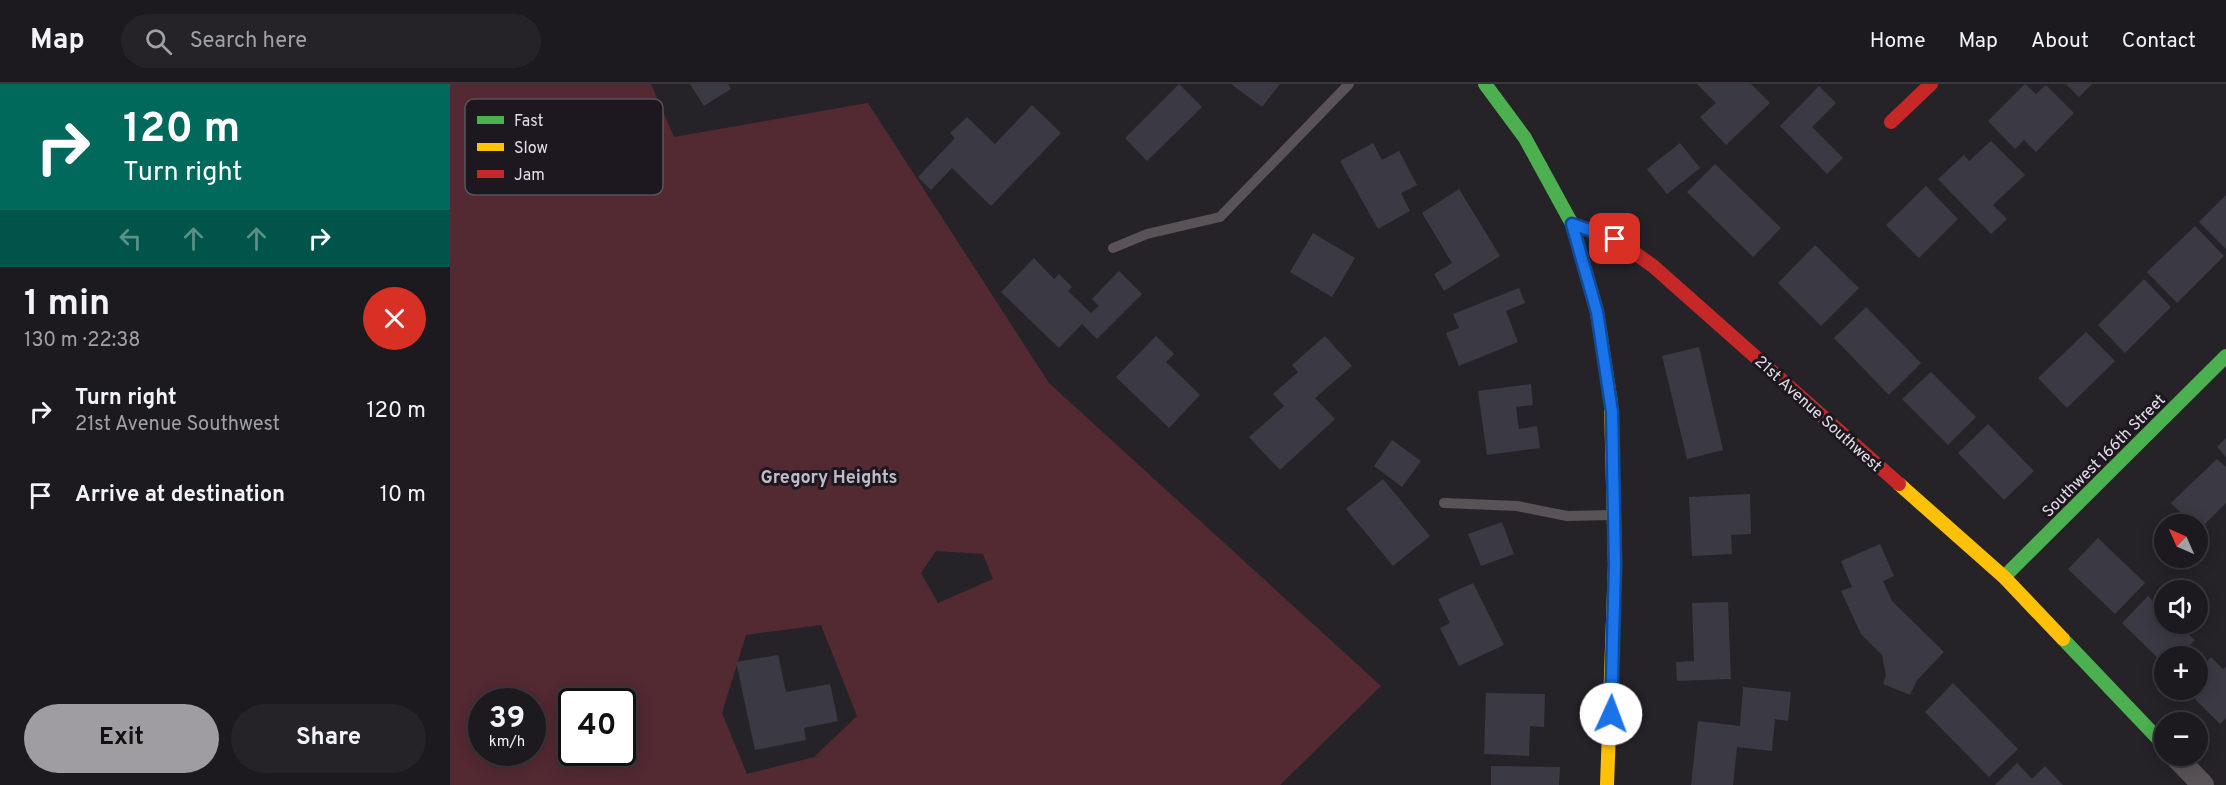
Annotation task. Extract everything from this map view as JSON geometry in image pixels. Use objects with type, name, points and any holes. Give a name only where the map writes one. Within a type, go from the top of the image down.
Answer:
[{"type":"street","points":[[1485,84],[1525,138],[1572,224],[1597,312],[1612,412],[1615,576],[1607,785]]},
{"type":"street","points":[[1891,122],[1931,84]]},
{"type":"street","name":"21st Avenue Southwest","points":[[1572,224],[1615,239],[1653,266],[2004,577],[2154,734]]},
{"type":"street","name":"Southwest 166th Street","points":[[2004,577],[2226,356]]},
{"type":"street","points":[[2185,766],[2203,785]]},
{"type":"lane","points":[[1113,248],[1147,234],[1220,217],[1349,84]]},
{"type":"lane","points":[[1444,503],[1517,506],[1567,516],[1614,515]]},
{"type":"shaded area","points":[[450,84],[651,84],[658,99],[465,99],[465,195],[663,195],[663,112],[674,137],[868,103],[1049,383],[1381,686],[1280,785],[450,785]],"holes":[[[936,551],[983,554],[993,579],[938,603],[921,573]],[[821,625],[857,716],[814,757],[747,774],[722,713],[746,635]]]},
{"type":"building","points":[[690,84],[728,84],[731,89],[704,106]]},
{"type":"building","points":[[1179,84],[1202,107],[1147,161],[1125,138]]},
{"type":"building","points":[[1231,84],[1280,84],[1262,107]]},
{"type":"building","points":[[1697,84],[1751,84],[1770,103],[1726,145],[1700,117],[1716,103]]},
{"type":"building","points":[[2025,84],[2036,94],[2046,85],[2074,113],[2036,152],[2024,140],[2015,149],[1988,121]]},
{"type":"building","points":[[2066,84],[2092,84],[2079,97]]},
{"type":"building","points":[[1819,86],[1836,103],[1812,127],[1843,158],[1827,174],[1780,126]]},
{"type":"building","points":[[1032,105],[1061,133],[991,206],[952,168],[931,190],[918,177],[955,138],[950,133],[967,117],[995,144]]},
{"type":"building","points":[[1991,141],[2025,175],[1993,205],[2007,219],[1991,234],[1938,179],[1964,155],[1969,161]]},
{"type":"building","points":[[1373,143],[1382,160],[1399,151],[1417,185],[1401,193],[1410,211],[1378,229],[1340,161]]},
{"type":"building","points":[[1680,143],[1700,168],[1667,194],[1647,169]]},
{"type":"building","points":[[1715,164],[1781,228],[1753,257],[1687,192]]},
{"type":"building","points":[[1926,186],[1958,219],[1919,258],[1886,225]]},
{"type":"building","points":[[1459,189],[1500,256],[1444,291],[1434,274],[1452,263],[1422,213]]},
{"type":"building","points":[[2226,195],[2226,249],[2199,222]]},
{"type":"building","points":[[2195,226],[2224,256],[2177,303],[2147,272]]},
{"type":"building","points":[[1313,233],[1355,258],[1332,297],[1290,272]]},
{"type":"building","points":[[1815,245],[1859,288],[1821,326],[1778,283]]},
{"type":"building","points":[[1034,258],[1054,279],[1059,274],[1072,287],[1068,291],[1091,313],[1099,306],[1092,299],[1119,271],[1142,294],[1097,339],[1082,324],[1059,348],[1001,292]]},
{"type":"building","points":[[2144,279],[2171,307],[2125,353],[2098,325]]},
{"type":"building","points":[[1519,288],[1525,303],[1506,311],[1518,342],[1459,366],[1446,333],[1459,328],[1453,314]]},
{"type":"building","points":[[1866,307],[1921,363],[1889,395],[1834,338]]},
{"type":"building","points":[[2086,332],[2115,361],[2067,408],[2038,378]]},
{"type":"building","points":[[1156,336],[1174,354],[1166,362],[1200,395],[1169,428],[1116,377]]},
{"type":"building","points":[[1325,336],[1352,366],[1315,398],[1335,419],[1280,470],[1249,437],[1284,406],[1273,394],[1298,372],[1292,365]]},
{"type":"building","points":[[1699,347],[1723,450],[1687,459],[1662,356]]},
{"type":"building","points":[[1931,372],[1976,417],[1948,445],[1902,399]]},
{"type":"building","points":[[1531,384],[1533,405],[1516,407],[1519,429],[1537,426],[1540,448],[1487,455],[1478,391]]},
{"type":"building","points":[[1988,424],[2034,471],[2004,500],[1958,453]]},
{"type":"building","points":[[2226,438],[2226,457],[2217,447]]},
{"type":"building","points":[[1392,440],[1421,461],[1402,487],[1374,466]]},
{"type":"building","points":[[2217,459],[2226,467],[2226,503],[2208,521],[2208,514],[2182,514],[2171,503]]},
{"type":"building","points":[[1383,479],[1430,536],[1393,566],[1346,509]]},
{"type":"building","points":[[1750,494],[1751,534],[1731,535],[1732,554],[1692,556],[1689,497]]},
{"type":"building","points":[[1502,522],[1514,554],[1481,566],[1468,534]]},
{"type":"building","points":[[2098,538],[2145,583],[2115,614],[2068,569]]},
{"type":"building","points":[[1880,544],[1894,576],[1883,581],[1892,601],[1944,652],[1917,680],[1910,695],[1883,684],[1886,675],[1882,655],[1861,634],[1841,591],[1852,587],[1841,561]]},
{"type":"building","points":[[1473,583],[1504,645],[1459,666],[1440,628],[1450,623],[1438,599]]},
{"type":"building","points":[[2148,596],[2154,602],[2154,634],[2188,634],[2195,640],[2189,646],[2154,646],[2154,654],[2122,623]]},
{"type":"building","points":[[1728,602],[1731,679],[1677,681],[1676,662],[1694,661],[1692,603]]},
{"type":"building","points":[[778,655],[786,692],[830,684],[838,721],[804,728],[806,740],[755,750],[736,662]]},
{"type":"building","points":[[2211,657],[2223,669],[2226,667],[2226,718],[2220,724],[2196,700],[2208,700],[2208,660]]},
{"type":"building","points":[[1953,683],[2018,749],[1989,777],[1925,712]]},
{"type":"building","points":[[1743,687],[1791,692],[1788,721],[1775,719],[1772,751],[1737,747],[1733,785],[1691,785],[1698,721],[1740,726]]},
{"type":"building","points":[[1486,693],[1545,694],[1544,727],[1530,726],[1529,756],[1484,754]]},
{"type":"building","points":[[2017,763],[2032,779],[2045,766],[2063,785],[1995,785]]},
{"type":"building","points":[[1491,766],[1560,767],[1559,785],[1491,785]]},
{"type":"traffic: fast","points":[[1485,84],[1525,138],[1572,224],[1597,312],[1611,403]]},
{"type":"traffic: fast","points":[[2004,577],[2226,356]]},
{"type":"traffic: fast","points":[[2063,639],[2154,735]]},
{"type":"traffic: slow","points":[[1607,785],[1615,565],[1611,403]]},
{"type":"traffic: slow","points":[[1899,484],[2004,577],[2063,639]]},
{"type":"traffic: jam","points":[[1891,122],[1931,84]]},
{"type":"traffic: jam","points":[[1572,224],[1615,239],[1653,266],[1899,484]]},
{"type":"district","name":"Gregory Heights","points":[[829,477]]},
{"type":"route","points":[[1611,714],[1615,565],[1612,412],[1597,312],[1572,224],[1615,239]]}]
